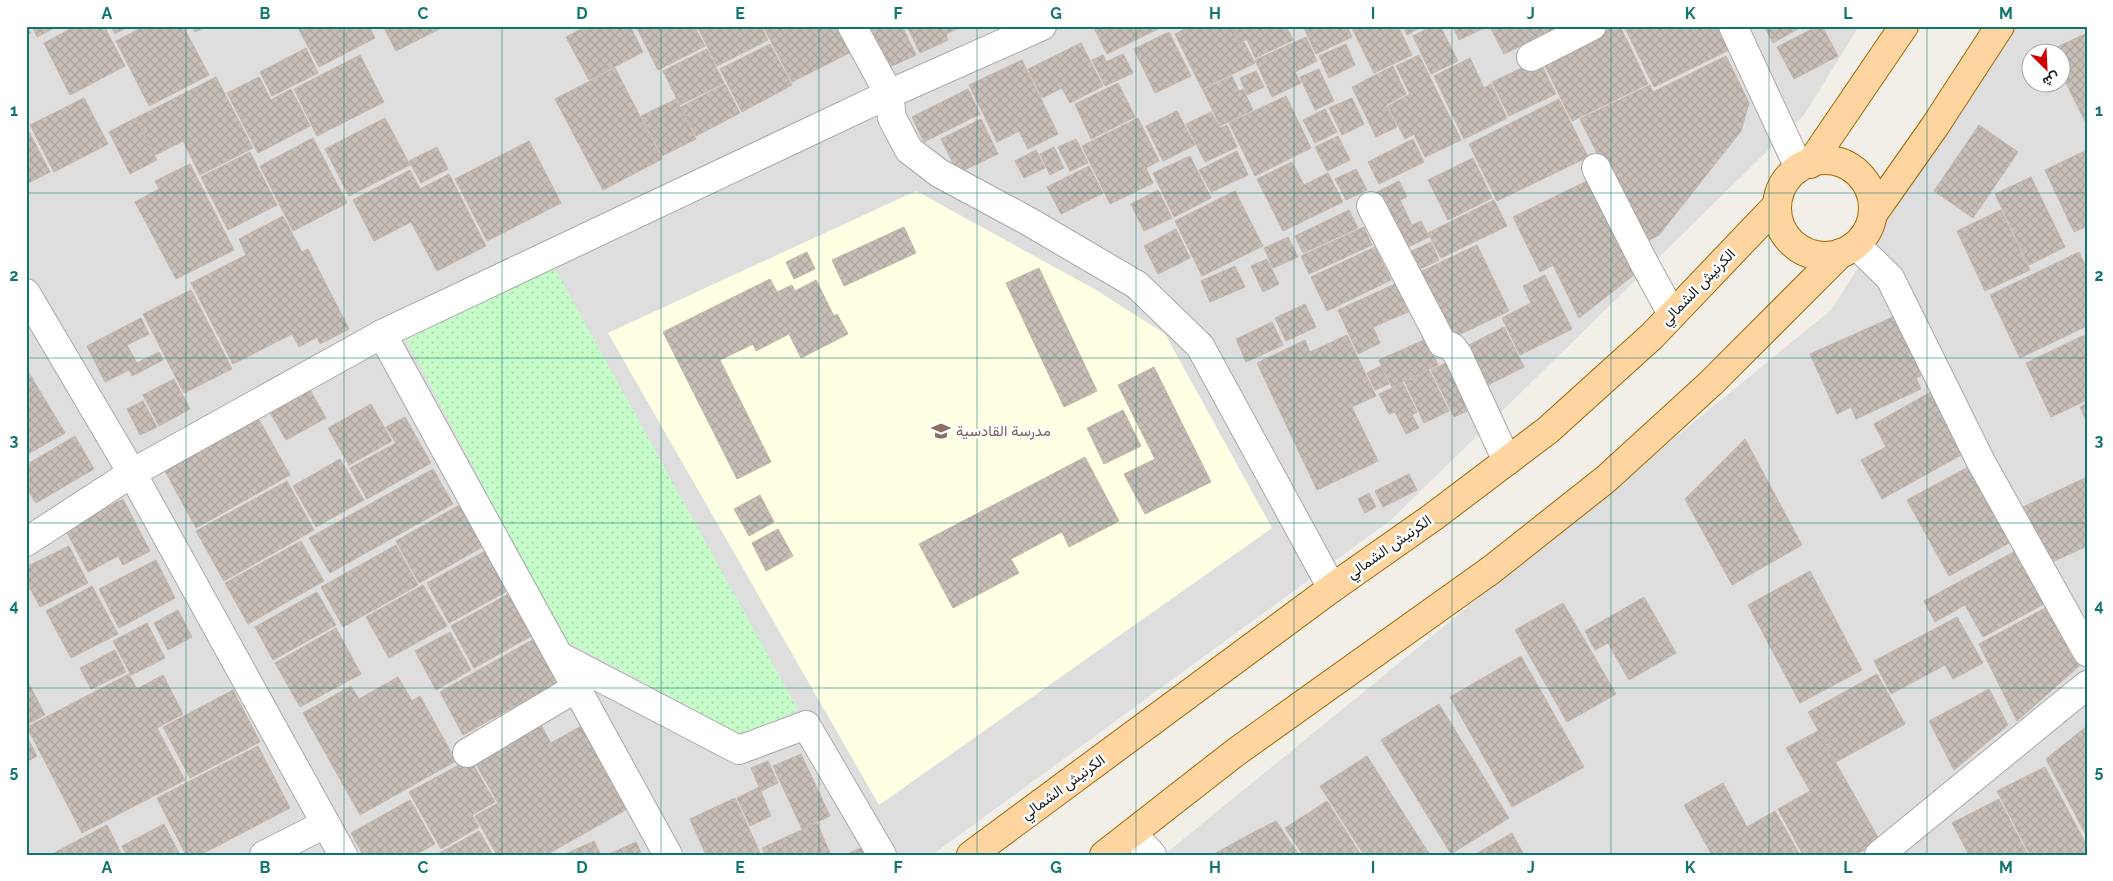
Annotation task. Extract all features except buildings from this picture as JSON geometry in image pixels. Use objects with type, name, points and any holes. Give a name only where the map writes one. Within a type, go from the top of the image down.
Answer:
[{"type":"main road","points":[[1805,166],[1904,26]]},
{"type":"main road","points":[[1104,855],[1236,752],[1491,570],[1606,479],[1711,383],[1868,230],[1873,214],[2000,26]]},
{"type":"main road","points":[[1848,249],[1820,256],[1804,252],[1788,239],[1779,222],[1777,205],[1779,194],[1786,180],[1805,166],[1822,160],[1837,162],[1852,168],[1864,180],[1872,197],[1873,214]]},
{"type":"main road","name":"الكرنيش الشمالي","points":[[971,855],[1332,588],[1433,517],[1548,430],[1652,336],[1777,205]]},
{"type":"street","points":[[852,26],[889,94],[892,118],[909,150],[939,173],[1028,221],[1137,284],[1200,346],[1332,588]]},
{"type":"street","points":[[26,542],[132,473],[382,334],[889,94],[1042,26]]},
{"type":"street","points":[[1531,57],[1592,26]]},
{"type":"street","points":[[1733,26],[1805,166]]},
{"type":"street","points":[[1596,168],[1672,314]]},
{"type":"street","points":[[1372,206],[1442,343],[1452,347],[1458,355],[1507,461]]},
{"type":"street","points":[[1848,249],[1890,278],[1981,462],[2087,652]]},
{"type":"street","points":[[26,293],[132,473],[343,855]]},
{"type":"street","points":[[382,334],[668,855]]},
{"type":"street","points":[[559,656],[740,750],[806,724],[882,855]]},
{"type":"street","points":[[1879,855],[2087,684]]},
{"type":"street","points":[[467,753],[576,688]]},
{"type":"street","points":[[264,855],[325,824]]},
{"type":"street","points":[[1133,834],[1152,855]]},
{"type":"shaded area","points":[[26,26],[1859,26],[1804,115],[1391,520],[932,855],[26,855]]},
{"type":"shaded area","points":[[2012,26],[2087,26],[2087,855],[1164,855],[1831,310]]},
{"type":"shaded area","name":"مدرسة القادسية","points":[[916,191],[1096,290],[1165,334],[1272,528],[879,805],[608,333]]},
{"type":"green space","points":[[553,265],[798,710],[743,736],[563,639],[405,337]]},
{"type":"place","name":"مدرسة القادسية","points":[[941,431]]}]
